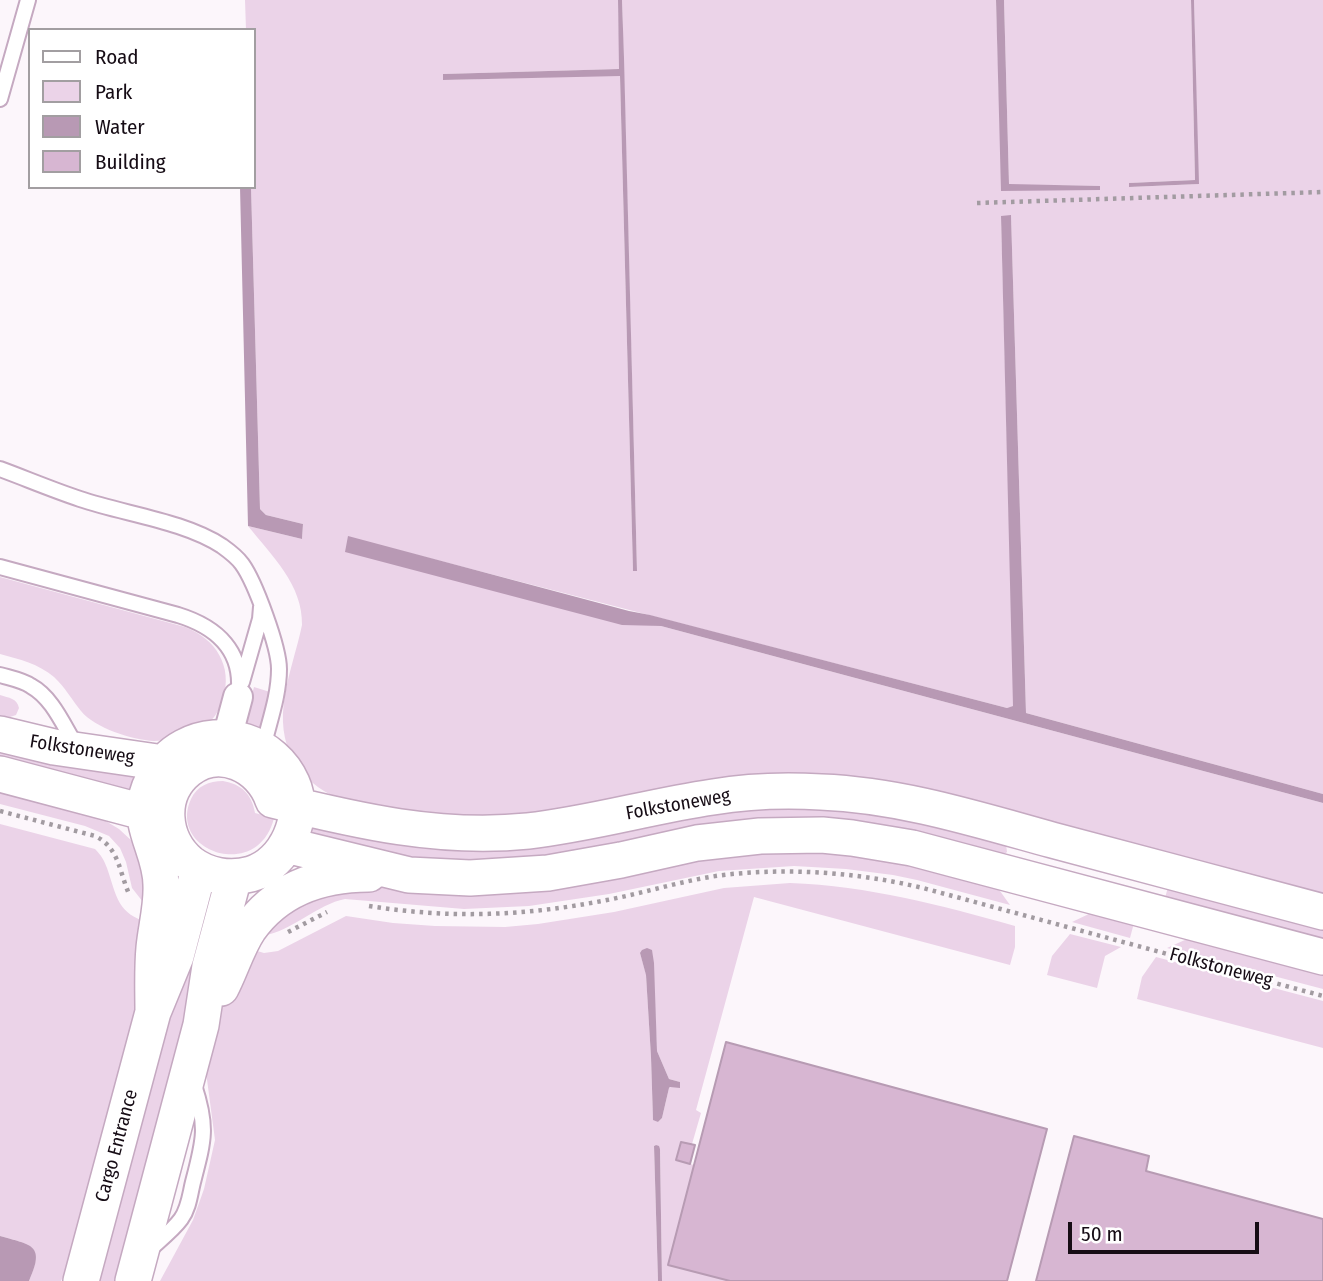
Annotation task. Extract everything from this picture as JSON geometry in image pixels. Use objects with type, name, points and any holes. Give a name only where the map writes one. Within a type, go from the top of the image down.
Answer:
[{"type":"street","points":[[227,738],[238,697]]},
{"type":"street","name":"Folkstoneweg","points":[[0,734],[54,747],[164,763]]},
{"type":"street","points":[[227,738],[250,742],[262,749],[281,766],[292,782],[296,798],[294,827],[286,845],[278,856],[258,871],[234,877],[215,875],[199,869],[182,855],[156,815],[147,797],[151,783],[164,763],[178,750],[193,742],[227,738]]},
{"type":"street","points":[[156,815],[188,770],[211,760],[239,763],[251,769],[265,782],[273,800],[296,806]]},
{"type":"street","name":"Folkstoneweg","points":[[0,774],[156,815]]},
{"type":"street","name":"Folkstoneweg","points":[[296,806],[395,827],[490,834],[558,827],[716,796],[766,791],[823,792],[885,798],[915,804],[1053,863],[1323,957]]},
{"type":"street","name":"Cargo Entrance","points":[[153,1012],[153,950],[162,883],[147,828],[156,815]]},
{"type":"street","name":"Folkstoneweg","points":[[286,845],[409,874],[470,878],[548,873],[728,838],[822,835],[883,842],[957,860],[1053,863],[1323,912]]},
{"type":"street","name":"Cargo Entrance","points":[[81,1281],[153,1012],[176,956],[199,869]]},
{"type":"street","points":[[201,1025],[250,928],[279,899],[294,889],[322,878],[352,874],[409,874]]},
{"type":"street","points":[[136,1270],[201,1025],[210,966],[234,877]]},
{"type":"lane","points":[[0,99],[28,0]]},
{"type":"lane","points":[[0,469],[79,499],[186,529],[208,538],[235,556],[260,600],[279,666],[276,698],[262,749]]},
{"type":"lane","points":[[0,567],[200,623],[214,631],[229,647],[239,675],[238,697]]},
{"type":"lane","points":[[238,697],[261,612],[260,600]]},
{"type":"lane","points":[[0,675],[32,686],[47,698],[79,751]]},
{"type":"path","points":[[977,203],[1323,192]]},
{"type":"path","name":"Folkstoneweg","points":[[1038,919],[1323,996]]},
{"type":"green space","points":[[245,0],[618,0],[620,69],[443,74],[444,80],[620,75],[633,570],[637,571],[622,0],[996,0],[1002,191],[1100,186],[1009,185],[1004,0],[1191,0],[1195,180],[1129,183],[1130,187],[1198,184],[1194,0],[1323,0],[1323,794],[1026,713],[1011,216],[1001,216],[1014,706],[1007,708],[348,537],[650,625],[1323,803],[1323,898],[944,797],[588,808],[457,820],[341,800],[312,782],[293,759],[284,730],[285,695],[302,625],[301,610],[292,584],[248,526],[302,539],[303,524],[266,515],[260,509],[251,189],[256,189],[256,28],[246,28]]},
{"type":"green space","points":[[0,577],[196,632],[213,646],[224,665],[226,687],[216,715],[203,725],[158,741],[125,736],[95,723],[81,711],[62,685],[48,672],[0,654]]},
{"type":"green space","points":[[254,687],[270,692],[259,732],[243,728]]},
{"type":"green space","points":[[0,695],[16,702],[19,708],[16,715],[0,715]]},
{"type":"green space","points":[[0,740],[140,778],[134,796],[0,760]]},
{"type":"green space","points":[[223,781],[245,791],[255,813],[274,818],[265,838],[251,850],[234,854],[218,852],[202,845],[192,833],[187,817],[191,799],[204,785]]},
{"type":"green space","points":[[0,790],[84,813],[119,829],[133,842],[146,865],[143,902],[132,888],[120,848],[109,836],[85,826],[0,804]]},
{"type":"green space","points":[[753,806],[874,811],[1006,844],[1007,852],[1002,856],[903,833],[537,861],[417,863],[306,835],[309,822],[353,833]]},
{"type":"green space","points":[[0,824],[95,849],[105,862],[120,903],[131,915],[150,923],[135,1024],[75,1251],[61,1281],[29,1281],[36,1260],[32,1248],[0,1236]]},
{"type":"green space","points":[[846,850],[991,885],[1000,891],[1010,905],[893,875],[794,866],[719,871],[609,894],[529,906],[464,909],[345,899],[325,906],[284,929],[265,935],[290,905],[365,886],[430,892],[717,853]]},
{"type":"green space","points":[[790,883],[848,888],[932,904],[1015,926],[1015,947],[1010,965],[754,897],[696,1110],[701,1113],[692,1144],[681,1142],[676,1160],[694,1165],[730,1281],[662,1281],[660,1149],[656,1145],[658,1281],[160,1281],[193,1220],[204,1189],[215,1140],[206,1072],[219,1013],[247,948],[264,953],[278,951],[346,916],[435,926],[505,927],[614,912],[724,888]],"holes":[[[652,952],[657,1051],[669,1079],[680,1082],[669,1088],[662,1118],[658,1122],[653,1119],[646,974],[640,953]]]},
{"type":"green space","points":[[1168,887],[1323,924],[1323,944],[1165,898]]},
{"type":"green space","points":[[1093,912],[1135,919],[1130,938],[1072,922]]},
{"type":"green space","points":[[191,934],[211,940],[120,1281],[99,1281]]},
{"type":"green space","points":[[1070,934],[1121,947],[1105,956],[1097,988],[1047,975],[1052,956]]},
{"type":"green space","points":[[1197,938],[1323,970],[1323,989],[1167,948],[1187,939]]},
{"type":"green space","points":[[1156,957],[1323,1001],[1323,1048],[1137,999],[1142,977]]},
{"type":"water","points":[[618,0],[622,0],[624,58],[637,571],[633,571],[620,76],[443,80],[443,74],[619,69]]},
{"type":"water","points":[[996,0],[1004,0],[1009,184],[1100,186],[1100,190],[1001,191]]},
{"type":"water","points":[[1191,0],[1194,0],[1199,184],[1129,187],[1129,183],[1195,180]]},
{"type":"water","points":[[240,189],[251,189],[260,509],[266,515],[303,524],[302,539],[248,526]]},
{"type":"water","points":[[1011,215],[1026,713],[1323,794],[1323,803],[661,626],[622,625],[345,552],[348,536],[1007,708],[1013,706],[1001,216]]},
{"type":"water","points":[[647,948],[652,950],[654,963],[657,1051],[669,1079],[680,1082],[680,1088],[669,1088],[662,1118],[658,1122],[653,1120],[646,975],[640,953]]},
{"type":"water","points":[[656,1145],[660,1149],[662,1281],[658,1281]]},
{"type":"water","points":[[0,1236],[32,1248],[36,1260],[29,1281],[0,1281]]},
{"type":"building","points":[[726,1042],[1047,1129],[1007,1281],[730,1281],[668,1265]]},
{"type":"building","points":[[1074,1136],[1149,1156],[1146,1171],[1323,1219],[1323,1281],[1036,1281]]},
{"type":"building","points":[[681,1142],[695,1145],[690,1164],[676,1160]]}]
